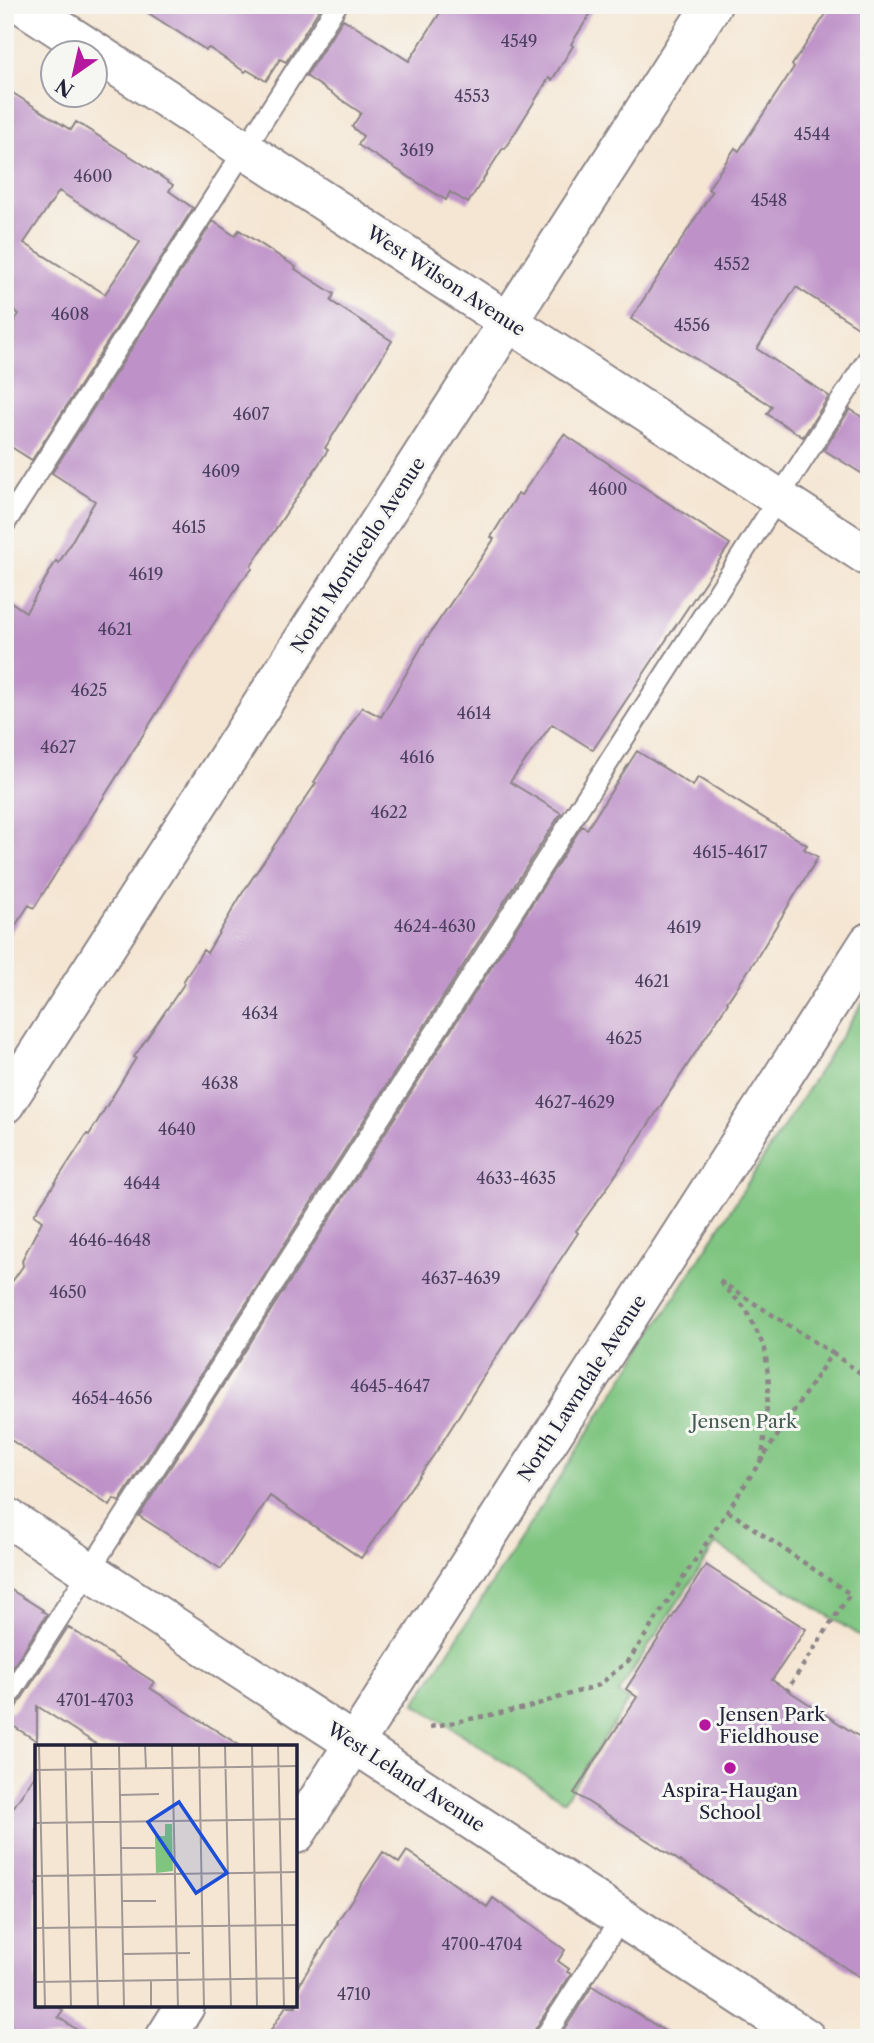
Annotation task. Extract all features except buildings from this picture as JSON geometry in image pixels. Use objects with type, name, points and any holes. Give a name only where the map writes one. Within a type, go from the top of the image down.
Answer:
[{"type":"street","name":"West Wilson Avenue","points":[[23,5],[869,557]]},
{"type":"street","name":"North Monticello Avenue","points":[[5,1104],[712,5]]},
{"type":"street","name":"North Lawndale Avenue","points":[[298,1831],[869,942]]},
{"type":"street","name":"West Leland Avenue","points":[[5,1516],[806,2038]]},
{"type":"street","points":[[165,2038],[184,2008]]},
{"type":"lane","points":[[5,524],[337,5]]},
{"type":"lane","points":[[5,1702],[869,357]]},
{"type":"lane","points":[[544,2038],[622,1917]]},
{"type":"path","points":[[762,1460],[769,1384],[765,1349],[746,1310],[718,1280],[869,1379]]},
{"type":"path","points":[[430,1727],[525,1708],[599,1685],[629,1660],[832,1353]]},
{"type":"path","points":[[728,1511],[850,1594],[787,1690]]},
{"type":"green space","name":"Jensen Park","points":[[869,993],[869,1642],[716,1544],[618,1693],[629,1700],[564,1801],[415,1704]]},
{"type":"place","name":"Jensen Park Fieldhouse","points":[[705,1725]]},
{"type":"place","name":"Aspira-Haugan School","points":[[730,1768]]}]
